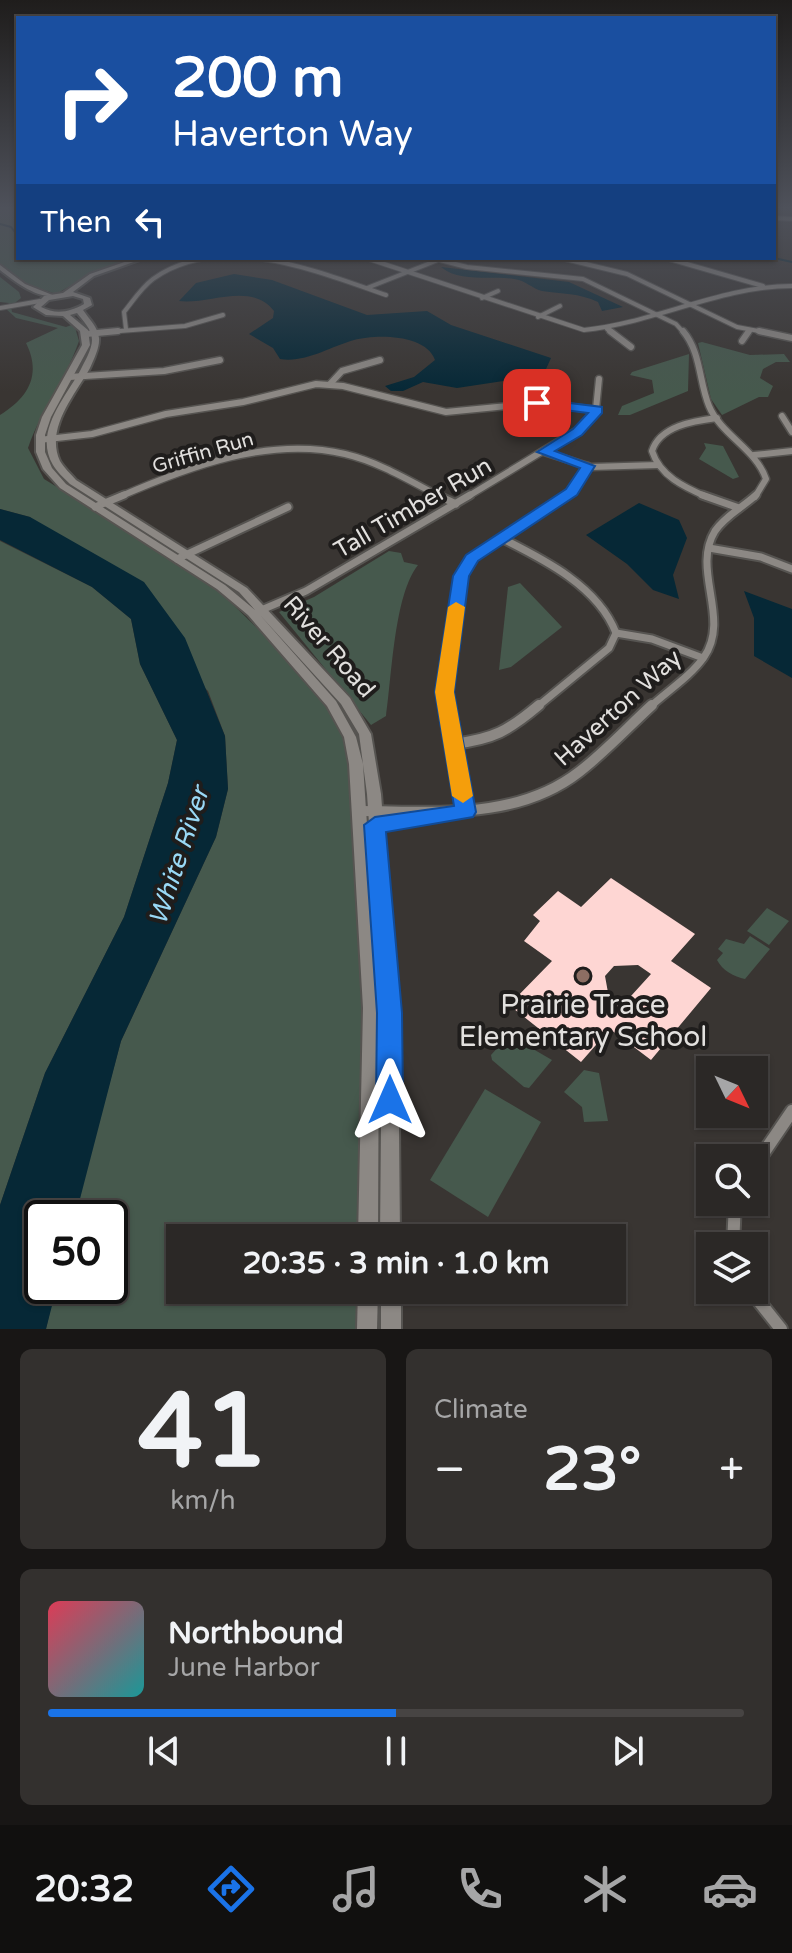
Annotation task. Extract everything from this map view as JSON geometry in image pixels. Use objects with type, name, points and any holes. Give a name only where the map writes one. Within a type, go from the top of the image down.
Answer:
[{"type":"main road","points":[[43,301],[66,294],[87,278],[112,268]]},
{"type":"main road","points":[[76,295],[90,280],[113,268]]},
{"type":"main road","points":[[64,313],[79,310],[89,301],[66,294]]},
{"type":"main road","points":[[43,301],[90,333]]},
{"type":"main road","points":[[44,439],[74,377],[90,333],[79,310]]},
{"type":"main road","name":"River Road","points":[[44,439],[41,461],[51,476],[182,556],[258,612],[346,701],[360,723],[371,759],[390,1013],[390,1224]]},
{"type":"main road","name":"River Road","points":[[258,612],[332,704],[354,748],[372,1046],[368,1224]]},
{"type":"main road","points":[[367,1329],[368,1304]]},
{"type":"main road","points":[[391,1304],[391,1329]]},
{"type":"street","points":[[1,268],[20,288],[43,301]]},
{"type":"street","points":[[126,329],[124,312],[149,283],[179,268]]},
{"type":"street","points":[[309,268],[386,295]]},
{"type":"street","points":[[392,268],[577,329],[607,329],[764,286],[792,286]]},
{"type":"street","points":[[367,288],[417,268]]},
{"type":"street","points":[[477,268],[583,279],[661,316],[690,339],[705,400],[717,418],[765,469],[765,482],[719,526],[709,548],[761,557],[792,569]]},
{"type":"street","points":[[602,268],[627,274],[750,330],[790,338],[792,330]]},
{"type":"street","points":[[706,268],[764,286]]},
{"type":"street","points":[[481,298],[498,291]]},
{"type":"street","points":[[0,308],[43,301]]},
{"type":"street","points":[[537,317],[560,306]]},
{"type":"street","points":[[90,333],[185,326],[223,315]]},
{"type":"street","points":[[607,329],[631,347]]},
{"type":"street","points":[[742,341],[750,330]]},
{"type":"street","points":[[74,377],[164,371],[220,360]]},
{"type":"street","points":[[330,384],[347,369],[380,360]]},
{"type":"street","points":[[44,439],[92,434],[166,414],[330,384],[437,411],[465,413],[537,403],[597,410],[599,379]]},
{"type":"street","name":"Tall Timber Run","points":[[258,612],[306,591],[544,452],[577,432],[597,410]]},
{"type":"street","points":[[782,416],[792,432]]},
{"type":"street","points":[[717,418],[689,422],[665,432],[654,447],[658,465],[685,487],[739,508]]},
{"type":"street","name":"Griffin Run","points":[[100,505],[235,457],[298,449],[328,451],[360,459],[456,504]]},
{"type":"street","points":[[754,455],[792,451]]},
{"type":"street","points":[[544,452],[588,466],[658,465]]},
{"type":"street","points":[[465,812],[445,692],[461,576],[472,558],[572,492],[588,466]]},
{"type":"street","points":[[182,556],[288,507]]},
{"type":"street","points":[[453,744],[488,740],[508,731],[609,648],[616,633],[609,617],[562,572],[501,538]]},
{"type":"street","name":"Haverton Way","points":[[359,811],[465,812],[523,801],[566,782],[703,658],[713,637],[716,618],[709,548]]},
{"type":"street","points":[[616,633],[652,639],[703,658]]},
{"type":"street","name":"Haverton Way","points":[[360,826],[444,813]]},
{"type":"street","points":[[768,1146],[792,1111]]},
{"type":"street","points":[[761,1304],[781,1329]]},
{"type":"green space","points":[[4,268],[110,268],[89,275],[56,294],[24,283]]},
{"type":"green space","points":[[0,277],[19,292],[21,298],[11,306],[12,312],[66,327],[74,324],[79,341],[28,448],[44,479],[206,578],[315,685],[339,714],[358,791],[370,1224],[166,1224],[166,1304],[369,1304],[369,1329],[46,1329],[52,1304],[128,1304],[128,1200],[78,1200],[121,1041],[216,837],[228,789],[225,736],[208,691],[30,517],[0,509],[0,415],[18,401],[30,385],[33,365],[26,343],[58,328],[16,318],[5,308],[9,303],[0,302]]},
{"type":"green space","points":[[698,343],[750,355],[784,354],[790,362],[776,362],[763,369],[760,378],[773,386],[768,397],[759,397],[722,415],[711,399]]},
{"type":"green space","points":[[689,354],[688,391],[630,415],[618,415],[622,406],[654,393],[652,380],[630,375],[632,372]]},
{"type":"green space","points":[[704,443],[723,446],[739,477],[733,479],[699,459],[706,448]]},
{"type":"green space","points":[[0,541],[92,587],[131,619],[140,664],[177,740],[168,783],[124,917],[45,1073],[0,1205]]},
{"type":"green space","points":[[389,551],[401,553],[404,562],[418,565],[410,578],[399,615],[386,716],[371,725],[279,612],[314,597]]},
{"type":"green space","points":[[520,583],[562,627],[511,667],[499,670],[508,587]]},
{"type":"green space","points":[[767,908],[789,921],[769,945],[747,931]]},
{"type":"green space","points":[[750,936],[770,949],[745,979],[722,967],[717,960],[723,953],[718,949],[726,939],[744,944]]},
{"type":"green space","points":[[509,1035],[552,1060],[529,1088],[492,1060],[491,1055]]},
{"type":"green space","points":[[584,1070],[599,1073],[608,1121],[584,1122],[582,1107],[564,1092]]},
{"type":"green space","points":[[485,1089],[541,1122],[488,1217],[430,1180]]},
{"type":"water","points":[[443,268],[569,282],[623,307],[602,311],[598,302],[570,294],[542,291],[522,281],[475,278]]},
{"type":"water","points":[[234,274],[272,280],[367,315],[427,311],[451,325],[551,358],[546,369],[548,386],[536,391],[516,379],[457,388],[423,382],[403,391],[391,391],[385,386],[414,377],[435,360],[422,345],[399,338],[363,338],[308,357],[280,359],[273,348],[249,334],[273,318],[274,311],[265,302],[241,296],[179,301],[196,283]]},
{"type":"water","points":[[639,503],[679,520],[687,538],[673,575],[679,599],[653,590],[627,564],[586,535]]},
{"type":"water","name":"White River","points":[[0,509],[30,517],[144,582],[185,638],[225,736],[228,789],[216,837],[121,1041],[80,1200],[24,1200],[24,1304],[52,1304],[46,1329],[0,1329],[0,1205],[45,1073],[124,917],[168,783],[177,740],[140,664],[131,619],[92,587],[0,540]]},
{"type":"water","points":[[744,591],[792,609],[792,678],[754,656],[754,618]]},
{"type":"building","name":"Prairie Trace Elementary School","points":[[611,878],[695,934],[671,961],[711,988],[651,1060],[610,1029],[581,1062],[509,1005],[552,961],[524,941],[540,921],[533,915],[558,891],[581,907]],"holes":[[[638,965],[651,974],[621,1007],[609,998],[605,976],[614,966]]]},
{"type":"slow traffic","points":[[456,607],[445,692],[463,796]]},
{"type":"place","name":"Prairie Trace Elementary School","points":[[583,976]]},
{"type":"route","points":[[390,1100],[390,1013],[375,825],[465,812],[445,692],[461,576],[472,558],[572,492],[588,466],[544,452],[577,432],[597,410],[537,403]]}]
